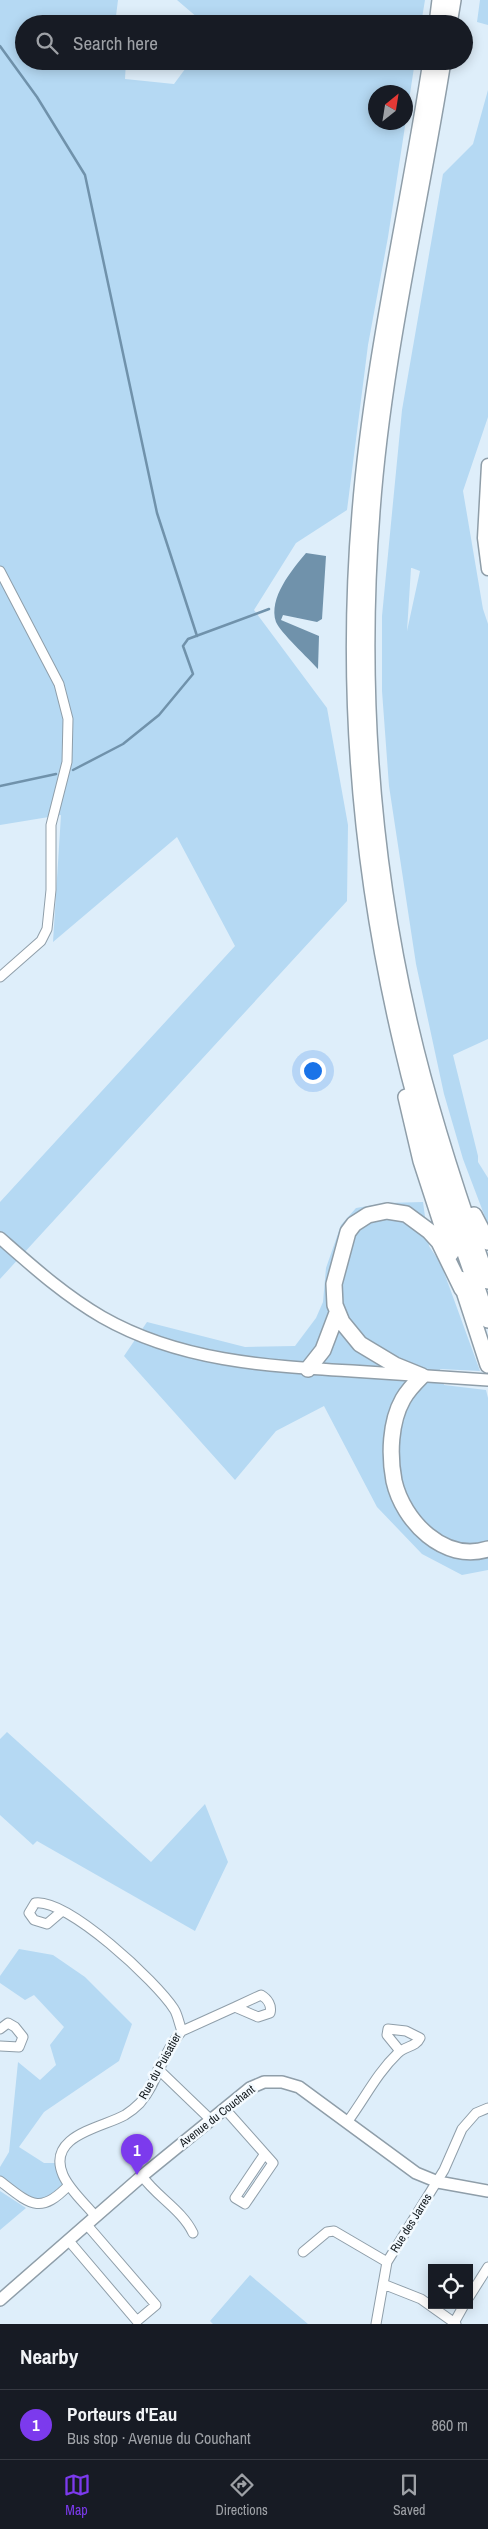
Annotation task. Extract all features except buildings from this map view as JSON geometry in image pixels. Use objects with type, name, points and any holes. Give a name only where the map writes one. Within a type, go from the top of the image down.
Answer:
[{"type":"highway","points":[[438,15],[440,0]]},
{"type":"highway","points":[[450,15],[452,0]]},
{"type":"highway","points":[[429,70],[370,420],[360,515],[355,603],[355,691],[363,820],[384,960],[403,1050],[437,1170],[488,1320]]},
{"type":"highway","points":[[441,70],[397,324],[380,439],[372,516],[367,638],[369,724],[382,876],[410,1024],[440,1139],[488,1281]]},
{"type":"highway","points":[[403,1050],[399,1066],[410,1118],[462,1289],[487,1361]]},
{"type":"highway","points":[[440,1139],[451,1149],[467,1199],[488,1242]]},
{"type":"highway","points":[[462,1289],[446,1252],[429,1231],[406,1214],[387,1211],[360,1220],[348,1232],[339,1259],[334,1284],[334,1297],[337,1312],[346,1329],[360,1344],[396,1365],[422,1376],[408,1390],[397,1413],[392,1446],[395,1483],[409,1514],[434,1540],[444,1546],[461,1551],[488,1549]]},
{"type":"highway","points":[[308,1369],[324,1350],[337,1312]]},
{"type":"main road","points":[[488,464],[484,538],[488,569]]},
{"type":"street","points":[[0,570],[59,684],[68,719],[67,762],[51,825],[51,890],[46,929],[41,941],[0,977]]},
{"type":"street","points":[[0,1238],[46,1278],[102,1317],[142,1336],[198,1355],[235,1362],[308,1369],[488,1380]]},
{"type":"street","name":"Rue du Puisatier","points":[[61,1912],[114,1946],[146,1976],[175,2010],[182,2031],[172,2041],[149,2089],[127,2115],[86,2131],[75,2137],[64,2147],[60,2163],[63,2176],[96,2217]]},
{"type":"street","points":[[182,2031],[236,2008]]},
{"type":"street","points":[[0,2029],[8,2023],[15,2027],[23,2037],[19,2047],[0,2046]]},
{"type":"street","points":[[348,2121],[374,2080],[400,2051]]},
{"type":"street","points":[[158,2069],[211,2120]]},
{"type":"street","name":"Avenue du Couchant","points":[[0,2300],[142,2176],[250,2088],[264,2082],[282,2082],[299,2087],[348,2121],[416,2173],[438,2182],[488,2191]]},
{"type":"street","name":"Rue des Jarres","points":[[376,2324],[387,2262],[438,2182],[462,2129],[476,2113],[488,2108]]},
{"type":"street","points":[[225,2109],[264,2156],[273,2163],[245,2204],[236,2198],[264,2156]]},
{"type":"street","points":[[142,2176],[150,2187],[187,2221],[193,2233]]},
{"type":"street","points":[[0,2181],[32,2202],[44,2205],[55,2199],[69,2185]]},
{"type":"street","points":[[69,2241],[137,2321],[156,2305],[88,2225]]},
{"type":"street","points":[[303,2252],[327,2232],[334,2231],[387,2262]]},
{"type":"street","points":[[473,2293],[483,2282],[488,2268]]},
{"type":"street","points":[[382,2284],[421,2298],[455,2324],[462,2309]]},
{"type":"shaded area","points":[[0,0],[118,0],[116,15],[15,15],[15,70],[126,70],[125,79],[174,84],[184,70],[414,70],[411,85],[368,85],[368,130],[405,130],[388,237],[368,345],[347,510],[296,543],[254,610],[327,708],[348,825],[347,901],[0,1279],[0,1202],[235,946],[177,837],[53,942],[61,815],[0,825]]},
{"type":"shaded area","points":[[177,0],[425,0],[422,15],[194,15]]},
{"type":"shaded area","points":[[480,0],[488,0],[488,25],[477,22]]},
{"type":"shaded area","points":[[488,90],[488,417],[463,491],[483,609],[488,624],[488,1039],[453,1055],[478,1162],[488,1178],[488,1225],[463,1159],[444,1094],[416,964],[389,786],[382,691],[382,616],[402,410],[443,174],[473,144]],"holes":[[[411,568],[420,571],[407,631]]]},
{"type":"shaded area","points":[[306,553],[326,556],[322,619],[317,622],[283,615],[281,620],[319,636],[318,669],[283,632],[276,622],[274,613],[278,594]]},
{"type":"shaded area","points":[[423,1202],[429,1246],[441,1264],[480,1371],[440,1369],[444,1385],[486,1390],[488,1398],[488,1570],[462,1575],[422,1554],[377,1507],[324,1406],[276,1431],[235,1480],[124,1356],[147,1322],[245,1347],[295,1346],[316,1318],[323,1302],[326,1268],[341,1225],[356,1208],[386,1203]]},
{"type":"shaded area","points":[[7,1732],[151,1862],[205,1804],[228,1862],[195,1931],[37,1841],[33,1845],[0,1815],[0,1739]]},
{"type":"shaded area","points":[[19,1949],[53,1955],[85,1977],[132,2024],[119,2061],[44,2112],[19,2147],[44,2163],[55,2163],[63,2184],[46,2199],[33,2198],[0,2177],[0,2167],[9,2152],[18,2062],[40,2080],[56,2065],[50,2045],[64,2027],[34,1995],[25,2000],[0,1983],[0,1976]]},
{"type":"shaded area","points":[[0,2191],[26,2208],[0,2230]]},
{"type":"shaded area","points":[[250,2275],[308,2324],[213,2324],[210,2321]]},
{"type":"waterway","points":[[0,46],[15,67]]},
{"type":"waterway","points":[[17,70],[37,97],[85,175],[157,513],[197,636]]},
{"type":"waterway","points":[[73,770],[123,744],[159,715],[193,674],[183,646],[188,639],[269,609]]},
{"type":"waterway","points":[[0,786],[56,774]]},
{"type":"place","name":"Porteurs d'Eau","points":[[137,2175]]}]
